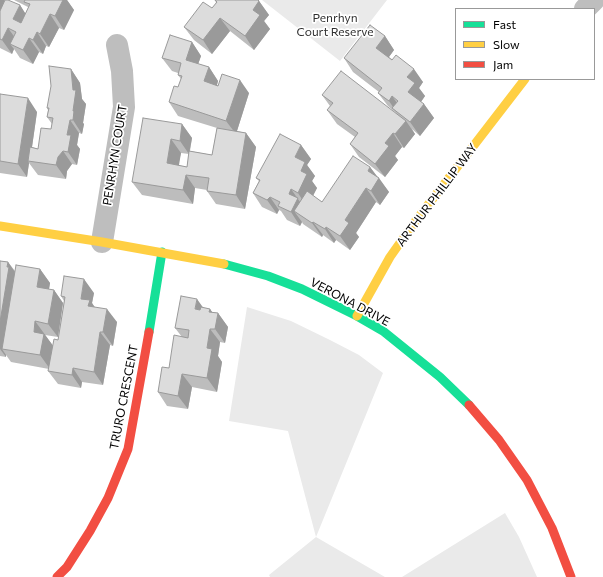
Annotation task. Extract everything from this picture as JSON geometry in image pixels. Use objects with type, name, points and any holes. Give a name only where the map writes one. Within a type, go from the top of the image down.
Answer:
[{"type":"street","points":[[586,8],[594,0]]},
{"type":"street","name":"PENRHYN COURT","points":[[102,242],[124,107],[122,71],[117,45]]},
{"type":"street","name":"ARTHUR PHILLIP WAY","points":[[357,316],[390,257],[414,223],[524,80]]},
{"type":"street","name":"VERONA DRIVE","points":[[0,226],[162,252],[233,266],[268,276],[302,289],[357,316],[383,331],[440,376],[467,403],[498,440],[527,480],[552,528],[571,577]]},
{"type":"street","name":"TRURO CRESCENT","points":[[58,577],[67,567],[90,531],[108,498],[128,449],[147,347],[162,252]]},
{"type":"green space","name":"Penrhyn Court Reserve","points":[[262,0],[387,0],[340,61]]},
{"type":"green space","points":[[247,307],[291,321],[359,355],[383,373],[316,537],[288,431],[229,421]]},
{"type":"green space","points":[[505,513],[519,537],[537,577],[402,577]]},
{"type":"green space","points":[[316,537],[385,577],[270,577],[269,575]]},
{"type":"building","points":[[5,0],[20,5],[13,19],[21,23],[30,4],[24,2],[25,0],[63,0],[55,16],[50,14],[40,34],[37,32],[33,40],[29,38],[23,50],[10,44],[16,32],[8,28],[2,40],[0,39],[0,11]]},
{"type":"building","points":[[215,0],[258,0],[259,1],[253,10],[260,15],[245,36],[220,18],[203,40],[184,27],[203,2],[212,8],[217,2]]},
{"type":"building","points":[[370,25],[385,36],[376,48],[392,60],[396,55],[414,69],[407,77],[415,83],[408,92],[424,104],[410,122],[392,108],[398,101],[392,96],[389,101],[378,93],[382,88],[344,58]]},
{"type":"building","points":[[170,35],[192,42],[186,60],[209,67],[204,81],[218,86],[222,74],[240,80],[226,121],[169,102],[174,86],[178,87],[182,76],[178,75],[181,63],[162,58]]},
{"type":"building","points":[[49,66],[71,69],[73,90],[76,90],[73,120],[70,120],[67,135],[71,135],[68,152],[63,151],[58,157],[56,165],[28,161],[30,147],[38,149],[41,128],[51,129],[53,118],[47,117],[51,86]]},
{"type":"building","points":[[341,71],[406,121],[385,143],[389,146],[375,164],[350,144],[358,133],[327,110],[333,103],[322,95]]},
{"type":"building","points":[[0,94],[28,98],[18,164],[0,161]]},
{"type":"building","points":[[143,118],[182,124],[180,141],[171,139],[167,163],[187,167],[189,151],[212,155],[217,128],[246,133],[236,195],[207,191],[209,178],[186,175],[183,190],[132,182]]},
{"type":"building","points":[[280,134],[301,145],[295,157],[305,162],[301,171],[307,174],[298,193],[291,189],[289,194],[298,198],[291,212],[278,206],[280,202],[270,197],[267,200],[253,193],[260,180],[256,178]]},
{"type":"building","points":[[353,156],[370,167],[368,171],[379,178],[371,191],[366,188],[345,220],[349,223],[340,236],[326,227],[325,229],[313,222],[312,223],[294,211],[307,191],[322,202]]},
{"type":"building","points":[[0,261],[8,262],[7,267],[9,267],[0,322]]},
{"type":"building","points":[[16,265],[40,269],[37,287],[54,290],[48,324],[35,321],[34,332],[44,334],[40,355],[2,349]]},
{"type":"building","points":[[64,276],[84,279],[81,299],[90,300],[88,306],[107,309],[103,332],[100,332],[94,372],[73,368],[72,375],[48,371],[54,339],[58,340],[65,297],[61,296]]},
{"type":"building","points":[[181,296],[197,299],[195,309],[200,310],[201,307],[210,309],[209,312],[218,313],[215,329],[210,329],[207,348],[212,349],[207,378],[182,374],[178,396],[158,392],[162,367],[169,368],[174,335],[188,338],[189,330],[175,328]]},
{"type":"traffic: fast","points":[[149,332],[162,252]]},
{"type":"traffic: fast","points":[[224,264],[268,276],[302,289],[357,316],[383,331],[440,377],[469,405]]},
{"type":"traffic: slow","points":[[357,316],[390,257],[414,223],[524,80]]},
{"type":"traffic: slow","points":[[0,226],[102,242],[224,264]]},
{"type":"traffic: jam","points":[[57,577],[67,567],[90,531],[108,498],[128,449],[149,332]]},
{"type":"traffic: jam","points":[[469,405],[499,440],[527,480],[552,528],[571,577]]}]
